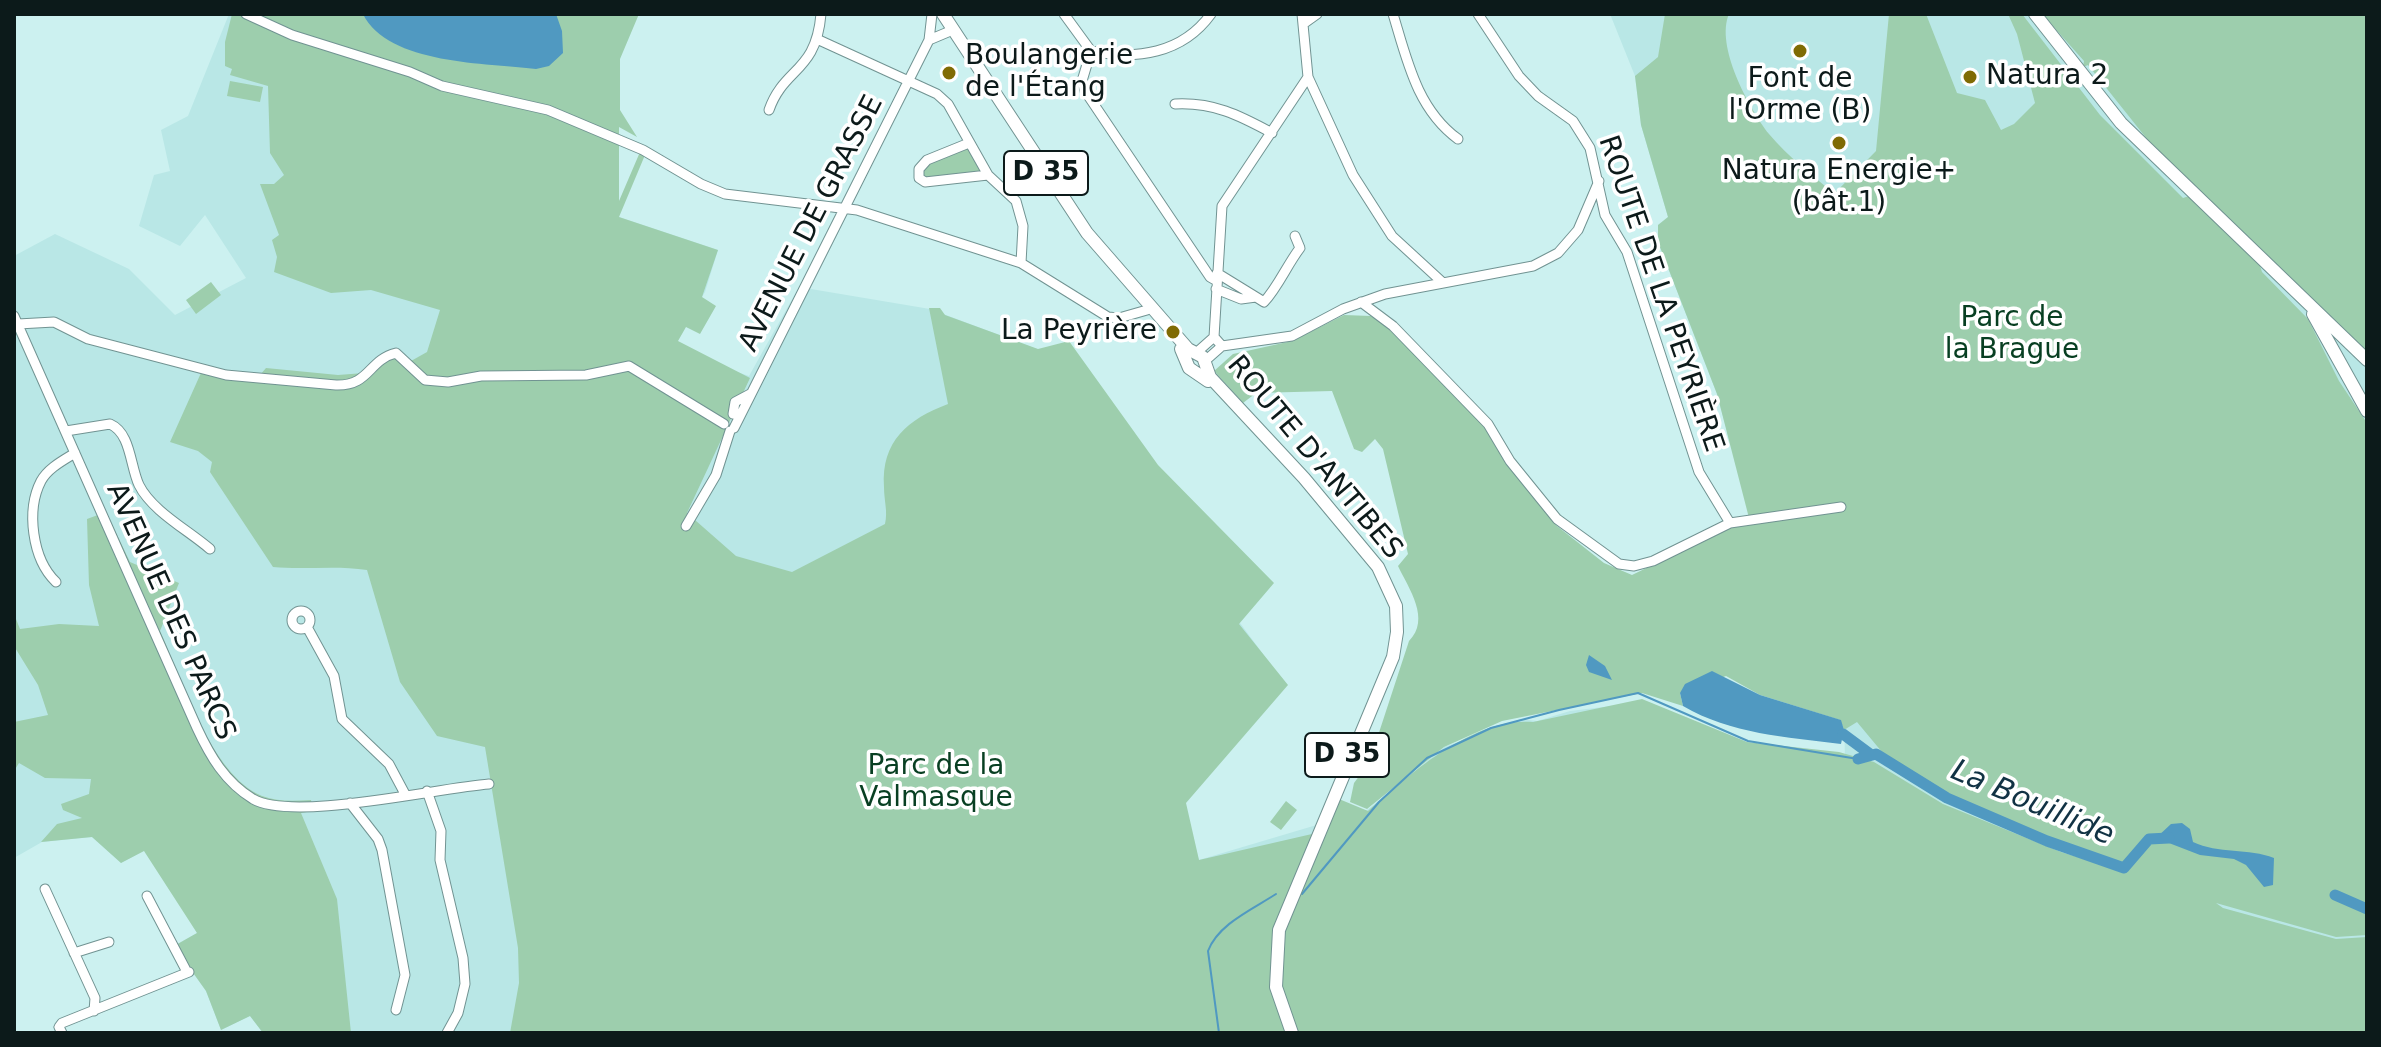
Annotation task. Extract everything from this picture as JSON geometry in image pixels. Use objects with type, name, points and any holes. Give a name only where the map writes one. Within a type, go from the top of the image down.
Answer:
[{"type":"main road","points":[[2035,14],[2121,123],[2365,357]]},
{"type":"main road","points":[[940,15],[948,32]]},
{"type":"main road","name":"D 35","points":[[940,15],[1087,233],[1197,361]]},
{"type":"main road","name":"D 35","points":[[948,32],[1058,203],[1147,310],[1197,361]]},
{"type":"main road","points":[[2293,291],[2316,319],[2367,411]]},
{"type":"main road","points":[[2341,369],[2347,357],[2365,357]]},
{"type":"main road","name":"ROUTE D'ANTIBES","points":[[1197,361],[1384,577],[1396,606],[1397,632],[1385,680],[1279,930],[1275,956],[1276,987],[1292,1033]]},
{"type":"main road","name":"ROUTE D'ANTIBES","points":[[1286,1033],[1275,1003],[1270,969],[1277,915],[1380,682],[1393,633],[1392,608],[1381,579],[1314,494]]},
{"type":"street","points":[[246,14],[292,35],[410,72],[442,86],[548,110],[643,150],[701,184],[725,194],[845,208],[1021,263],[1108,317],[1147,310]]},
{"type":"street","points":[[769,110],[774,98],[810,58],[819,40],[821,14]]},
{"type":"street","points":[[1064,14],[1091,51],[1129,56],[1169,48],[1187,38],[1211,14]]},
{"type":"street","points":[[1317,14],[1303,19],[1308,77],[1353,175],[1392,236],[1441,281]]},
{"type":"street","points":[[1393,14],[1411,73],[1424,103],[1458,139]]},
{"type":"street","name":"ROUTE DE LA PEYRIÈRE","points":[[1478,14],[1519,76],[1573,121],[1590,148],[1605,215],[1627,252],[1699,472],[1730,523]]},
{"type":"street","name":"AVENUE DE GRASSE","points":[[686,526],[716,475],[732,422],[751,394],[940,15]]},
{"type":"street","points":[[929,40],[948,32]]},
{"type":"street","points":[[819,40],[909,80],[948,104],[988,175],[1008,192],[1020,210],[1021,263]]},
{"type":"street","points":[[1091,51],[1082,81],[1085,91],[1210,277],[1241,299],[1256,297]]},
{"type":"street","points":[[1197,361],[1214,337],[1222,206],[1308,77]]},
{"type":"street","points":[[1175,104],[1202,103],[1234,112],[1272,133]]},
{"type":"street","points":[[969,143],[927,160],[919,169],[919,178],[925,182],[988,175]]},
{"type":"street","points":[[1197,361],[1222,346],[1292,336],[1361,302],[1441,281],[1533,266],[1558,253],[1578,230],[1599,181]]},
{"type":"street","points":[[1217,281],[1264,302],[1281,272],[1300,248],[1295,236]]},
{"type":"street","points":[[1127,316],[1138,299]]},
{"type":"street","points":[[1361,302],[1393,326],[1451,383],[1488,424],[1510,461],[1557,519],[1619,564],[1634,566],[1653,561],[1730,523],[1841,507]]},
{"type":"street","points":[[16,320],[54,322],[88,339],[226,375],[352,385],[365,377],[385,356],[396,353],[425,380],[448,382],[481,376],[586,375],[629,366],[732,422]]},
{"type":"street","name":"AVENUE DES PARCS","points":[[16,320],[197,728],[218,767],[253,799],[268,805],[350,803],[489,784]]},
{"type":"street","points":[[1214,337],[1222,346]]},
{"type":"street","points":[[66,431],[110,424],[116,427],[124,440],[134,474],[150,502],[210,549]]},
{"type":"street","points":[[56,582],[45,571],[37,551],[34,507],[42,478],[75,453]]},
{"type":"street","points":[[307,627],[334,676],[342,719],[389,764],[405,794]]},
{"type":"street","points":[[427,791],[441,831],[440,860],[464,971],[458,1013],[447,1033]]},
{"type":"street","points":[[350,803],[378,839],[382,850],[405,975],[396,1010]]},
{"type":"street","points":[[45,889],[95,998],[94,1011]]},
{"type":"street","points":[[60,1030],[94,1011],[188,972],[147,896]]},
{"type":"street","points":[[74,953],[109,942]]},
{"type":"shaded area","points":[[229,14],[246,14],[619,141],[619,217],[718,250],[705,292],[677,341],[711,363],[749,376],[799,287],[930,309],[1037,349],[1286,685],[1184,803],[1199,860],[1367,810],[1444,747],[1521,719],[1537,721],[1570,711],[1620,705],[1743,749],[1845,760],[1844,717],[1750,518],[1717,394],[1658,242],[1658,225],[1668,217],[1641,125],[1635,76],[1610,14],[2367,14],[2367,1033],[263,1033],[250,1016],[221,1030],[206,991],[174,946],[197,933],[147,849],[121,863],[92,837],[42,842],[14,858],[14,256],[55,234],[129,269],[175,315],[246,278],[205,215],[180,246],[139,226],[154,175],[170,171],[161,130],[188,116]]},
{"type":"green space","points":[[232,14],[639,14],[620,59],[620,110],[637,137],[619,127],[619,201],[640,152],[645,155],[619,217],[718,250],[702,297],[716,306],[700,334],[686,327],[678,341],[750,378],[687,513],[736,556],[792,572],[885,524],[884,471],[892,444],[909,425],[948,404],[929,308],[940,308],[945,315],[1038,349],[1069,341],[1158,465],[1274,583],[1239,624],[1288,685],[1186,803],[1199,860],[1325,831],[1339,799],[1368,811],[1403,780],[1367,809],[1350,802],[1354,783],[1369,763],[1409,641],[1418,623],[1416,604],[1398,566],[1408,554],[1383,449],[1375,439],[1362,452],[1354,449],[1332,391],[1256,393],[1243,403],[1214,371],[1233,354],[1292,341],[1344,315],[1371,316],[1388,327],[1484,424],[1515,474],[1557,526],[1604,563],[1632,575],[1749,518],[1717,394],[1658,242],[1658,225],[1668,217],[1641,125],[1635,76],[1658,57],[1665,14],[1729,14],[1726,27],[1730,59],[1752,109],[1776,142],[1834,194],[1876,151],[1889,14],[1926,14],[1957,93],[1985,100],[2001,130],[2014,124],[2035,103],[2017,34],[2008,14],[2022,14],[2100,115],[2183,198],[2198,193],[2155,149],[2088,65],[2083,67],[2084,61],[2042,14],[2367,14],[2367,353],[2254,247],[2262,272],[2308,319],[2339,381],[2367,423],[2367,935],[2336,937],[2216,903],[2223,908],[2336,939],[2367,937],[2367,1033],[510,1033],[519,983],[518,948],[485,747],[437,736],[400,682],[367,570],[273,567],[210,472],[212,462],[198,451],[170,442],[205,364],[215,370],[260,375],[266,368],[338,375],[364,373],[389,351],[401,353],[411,361],[427,352],[440,310],[371,290],[331,293],[274,272],[277,257],[272,240],[279,235],[260,184],[274,184],[284,175],[270,153],[268,86],[230,75],[232,69],[225,66],[225,42]],"holes":[[[1726,676],[1760,695],[1840,720],[1844,730],[1857,722],[1897,770],[2113,868],[2061,852],[1943,804],[1874,762],[1839,752],[1747,742],[1642,699],[1533,722],[1488,728],[1444,750],[1403,780],[1444,747],[1502,721],[1642,693],[1683,706],[1680,693]]]},
{"type":"green space","points":[[230,81],[263,87],[260,102],[227,96]]},
{"type":"green space","points":[[968,147],[982,171],[925,180],[920,171],[928,163]]},
{"type":"green space","points":[[211,282],[221,295],[196,314],[186,300]]},
{"type":"green space","points":[[106,512],[130,562],[179,583],[160,631],[188,699],[213,747],[244,785],[262,796],[292,801],[311,800],[313,811],[301,813],[337,899],[351,1033],[263,1033],[250,1016],[221,1030],[206,991],[174,946],[197,933],[144,851],[121,863],[92,837],[41,842],[57,824],[82,818],[63,810],[61,804],[89,794],[91,779],[45,778],[19,763],[14,771],[14,722],[48,715],[38,685],[14,646],[14,614],[20,629],[59,624],[99,626],[89,585],[87,519]]},
{"type":"green space","points":[[1286,801],[1297,810],[1281,830],[1270,822]]},
{"type":"water","points":[[363,14],[556,14],[562,31],[563,53],[549,66],[536,69],[441,58],[394,43],[376,31]]},
{"type":"water","points":[[1589,655],[1605,666],[1612,680],[1589,672],[1586,665]]},
{"type":"water","points":[[1712,671],[1760,695],[1841,720],[1844,730],[1841,744],[1740,728],[1720,723],[1683,706],[1680,693],[1685,684]]},
{"type":"water","points":[[2182,823],[2190,829],[2193,842],[2203,846],[2274,858],[2273,885],[2264,887],[2246,865],[2234,859],[2200,855],[2156,838],[2171,824]]},
{"type":"waterway","points":[[1302,894],[1379,802],[1427,758],[1491,728],[1559,710],[1638,693],[1748,741],[1858,759]]},
{"type":"waterway","points":[[1843,734],[1870,754]]},
{"type":"waterway","name":"La Bouillide","points":[[1858,759],[1876,754],[1947,798],[2047,841],[2124,868],[2149,839],[2169,838]]},
{"type":"waterway","points":[[1219,1033],[1208,951],[1228,925],[1276,894]]},
{"type":"waterway","name":"La Bouillide","points":[[2335,895],[2367,909]]},
{"type":"place","name":"Font de l'Orme (B)","points":[[1800,51]]},
{"type":"place","name":"Boulangerie de l'Étang","points":[[949,73]]},
{"type":"place","name":"Natura 2","points":[[1970,77]]},
{"type":"place","name":"Natura Energie+ (bât.1)","points":[[1839,143]]},
{"type":"place","name":"La Peyrière","points":[[1173,332]]},
{"type":"park label","name":"Parc de la Brague","points":[[2012,335]]},
{"type":"park label","name":"Parc de la Valmasque","points":[[936,783]]}]
